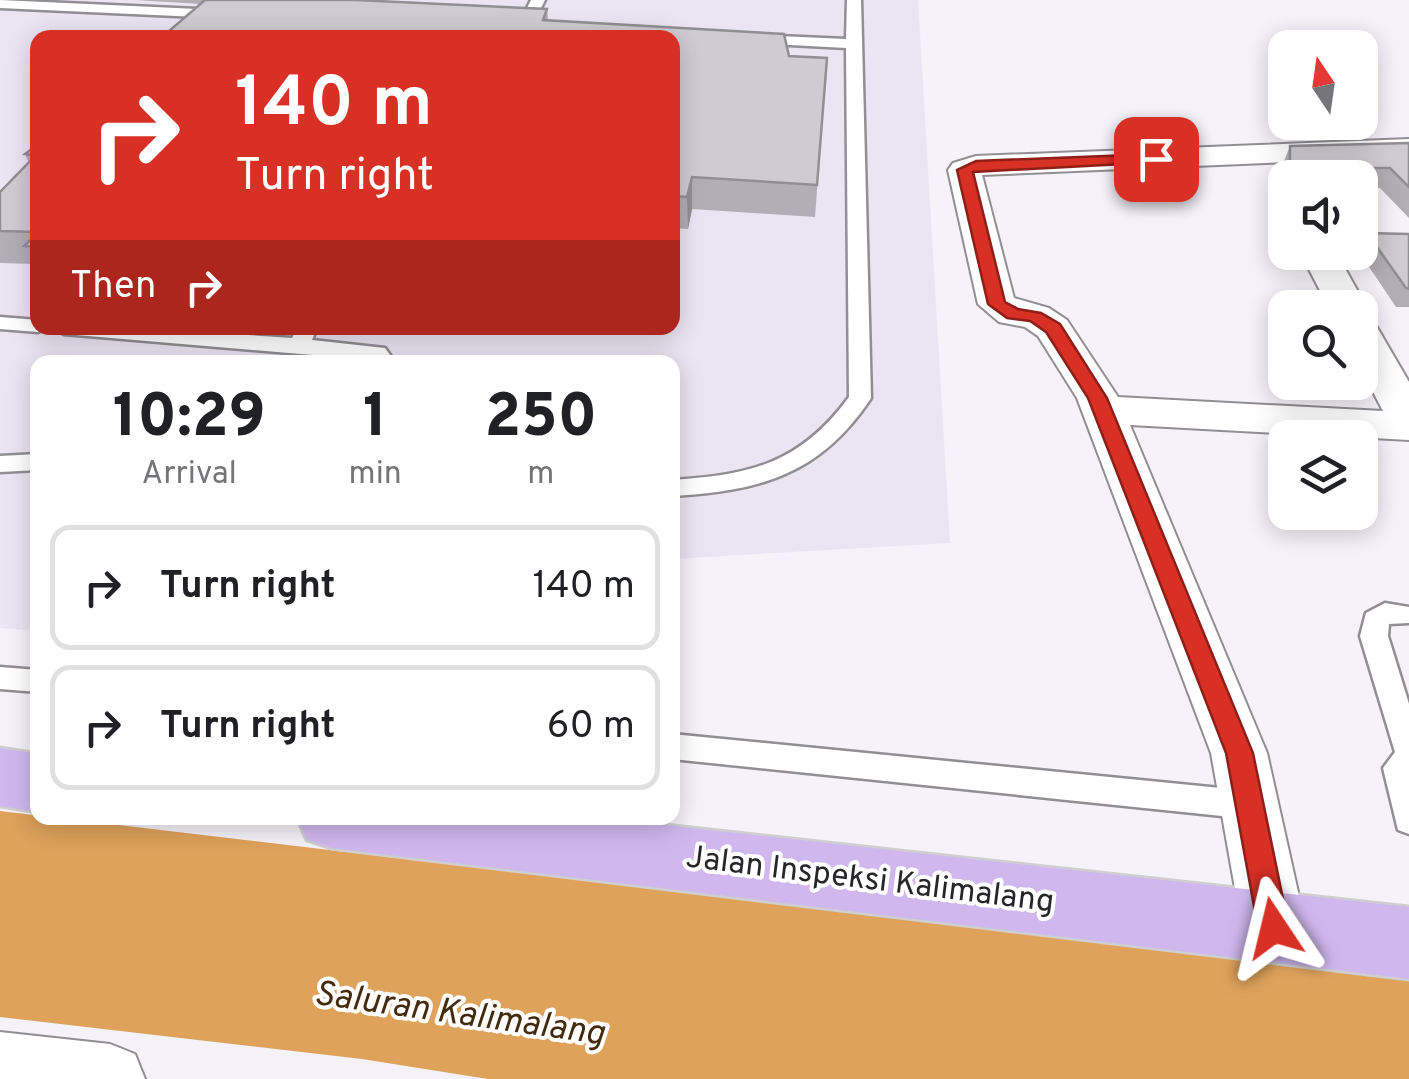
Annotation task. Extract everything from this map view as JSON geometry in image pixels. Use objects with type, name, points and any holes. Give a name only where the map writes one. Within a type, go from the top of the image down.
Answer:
[{"type":"main road","points":[[0,777],[30,781]]},
{"type":"main road","name":"Jalan Inspeksi Kalimalang","points":[[391,825],[1409,943]]},
{"type":"street","points":[[1274,928],[1239,753],[1102,410],[1053,328],[1035,316],[1013,314],[997,304],[964,170],[976,166],[1271,167],[1409,148]]},
{"type":"street","points":[[1378,364],[1409,423]]},
{"type":"street","points":[[1102,410],[1409,423]]},
{"type":"street","points":[[0,1067],[110,1079]]},
{"type":"lane","points":[[538,0],[515,25],[563,28]]},
{"type":"lane","points":[[680,487],[759,478],[808,450],[844,422],[860,398],[854,0]]},
{"type":"lane","points":[[0,4],[229,14]]},
{"type":"lane","points":[[198,26],[212,14]]},
{"type":"lane","points":[[737,38],[853,44]]},
{"type":"lane","points":[[0,323],[30,325]]},
{"type":"lane","points":[[273,335],[303,336],[380,355]]},
{"type":"lane","points":[[0,464],[30,462]]},
{"type":"lane","points":[[1402,614],[1385,614],[1374,620],[1374,636],[1409,750]]},
{"type":"lane","points":[[0,678],[30,680]]},
{"type":"lane","points":[[680,747],[1251,805]]},
{"type":"lane","points":[[1409,758],[1398,768],[1400,795],[1409,820]]},
{"type":"shaded area","points":[[0,0],[918,0],[950,543],[680,559],[680,355],[30,355],[30,630],[0,628]]},
{"type":"water","name":"Saluran Kalimalang","points":[[0,811],[30,815],[30,825],[118,825],[1409,978],[1409,1079],[488,1079],[362,1059],[0,1017]]},
{"type":"building","points":[[205,0],[356,0],[547,9],[543,20],[784,34],[789,56],[827,58],[817,185],[692,177],[687,197],[680,197],[680,30],[170,30]]},
{"type":"building","points":[[1409,143],[1409,187],[1390,168],[1378,168],[1378,160],[1290,160],[1290,146]]},
{"type":"building","points":[[30,161],[30,232],[0,231],[0,192]]},
{"type":"building","points":[[1378,233],[1409,234],[1409,289],[1378,249]]},
{"type":"route","points":[[1156,159],[976,166],[964,170],[997,304],[1013,314],[1035,316],[1053,328],[1098,398],[1239,753],[1274,928]]}]
